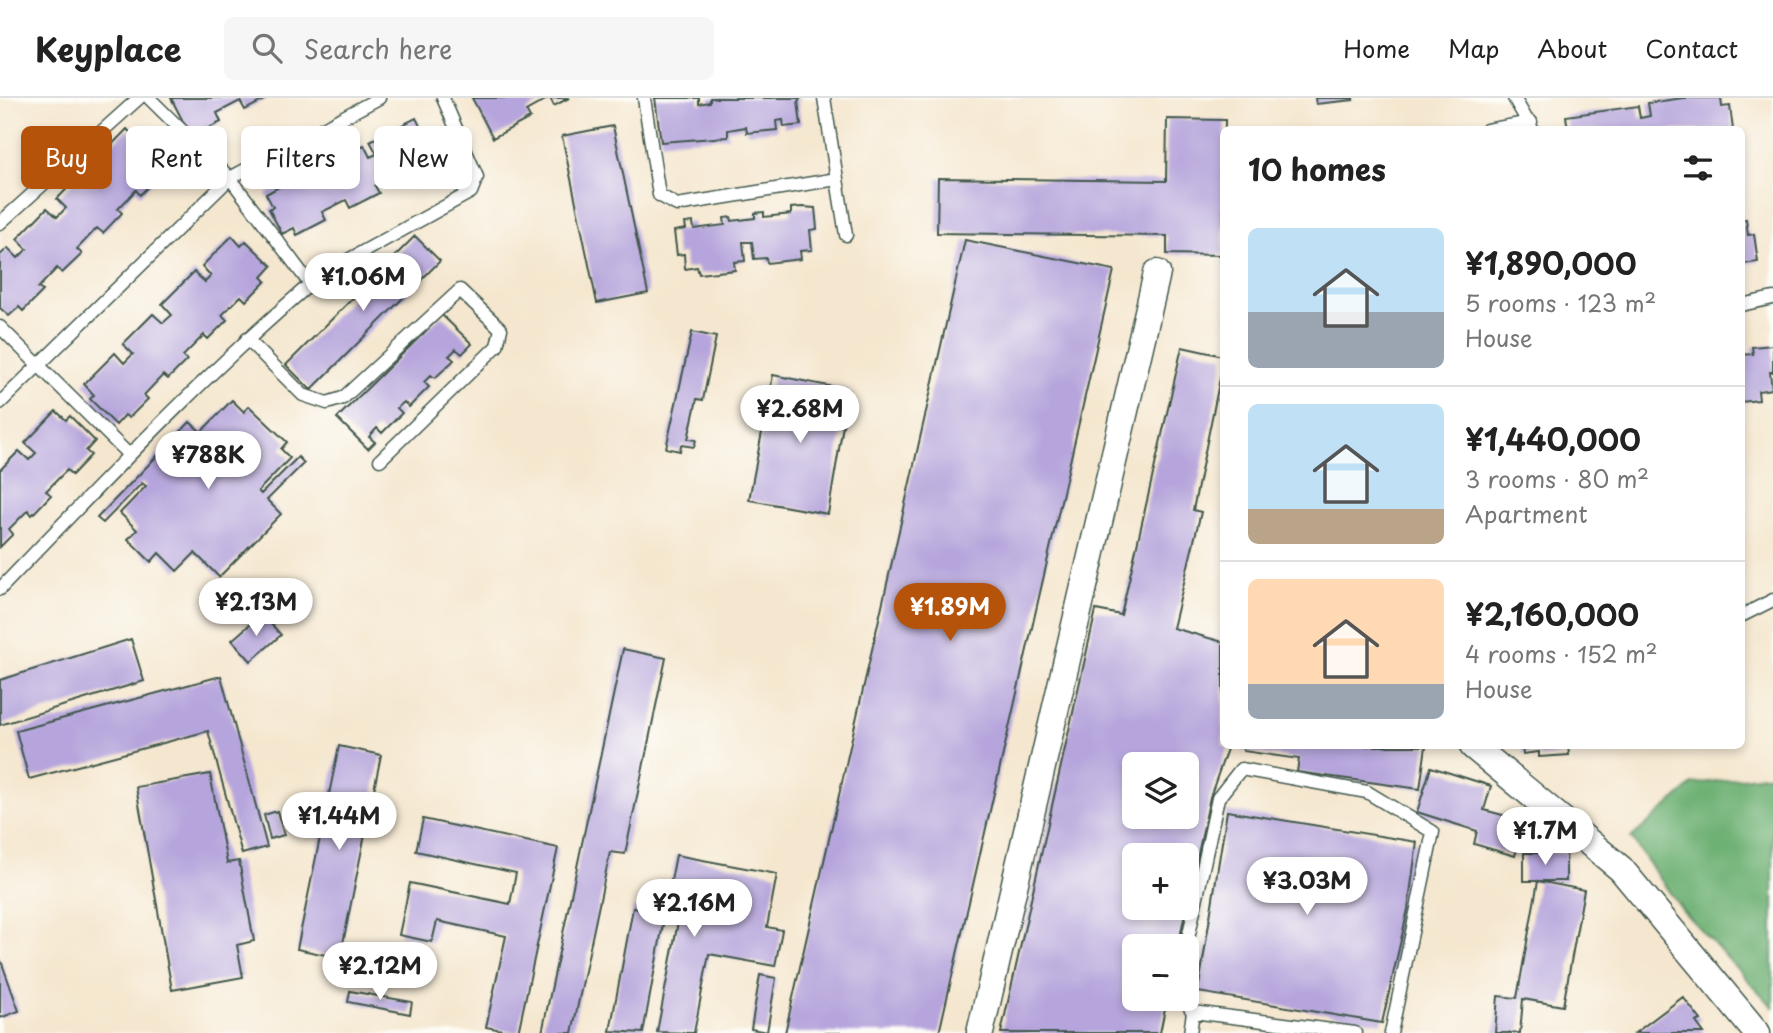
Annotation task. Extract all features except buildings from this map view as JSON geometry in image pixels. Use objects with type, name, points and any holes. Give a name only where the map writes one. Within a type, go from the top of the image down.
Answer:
[{"type":"street","points":[[980,1033],[1157,273]]},
{"type":"street","points":[[1477,749],[1620,869],[1756,1033]]},
{"type":"lane","points":[[0,223],[139,98]]},
{"type":"lane","points":[[149,98],[230,178],[310,284]]},
{"type":"lane","points":[[0,403],[230,178],[379,98]]},
{"type":"lane","points":[[0,589],[129,455],[247,339],[310,284],[321,275],[471,192],[477,177],[443,98]]},
{"type":"lane","points":[[643,98],[659,195],[677,205],[837,179]]},
{"type":"lane","points":[[824,98],[846,235]]},
{"type":"lane","points":[[1514,98],[1532,126]]},
{"type":"lane","points":[[247,339],[303,395],[327,403],[343,398],[460,290],[500,329],[497,346],[380,460]]},
{"type":"lane","points":[[1745,304],[1773,298]]},
{"type":"lane","points":[[0,327],[129,455]]},
{"type":"lane","points":[[1745,615],[1773,600]]},
{"type":"lane","points":[[1189,934],[1218,799],[1241,769],[1367,792],[1433,832],[1391,1033]]},
{"type":"lane","points":[[1190,1033],[1194,1012],[1354,1033]]},
{"type":"green space","points":[[1773,774],[1773,1007],[1683,911],[1631,838],[1693,784]]}]
